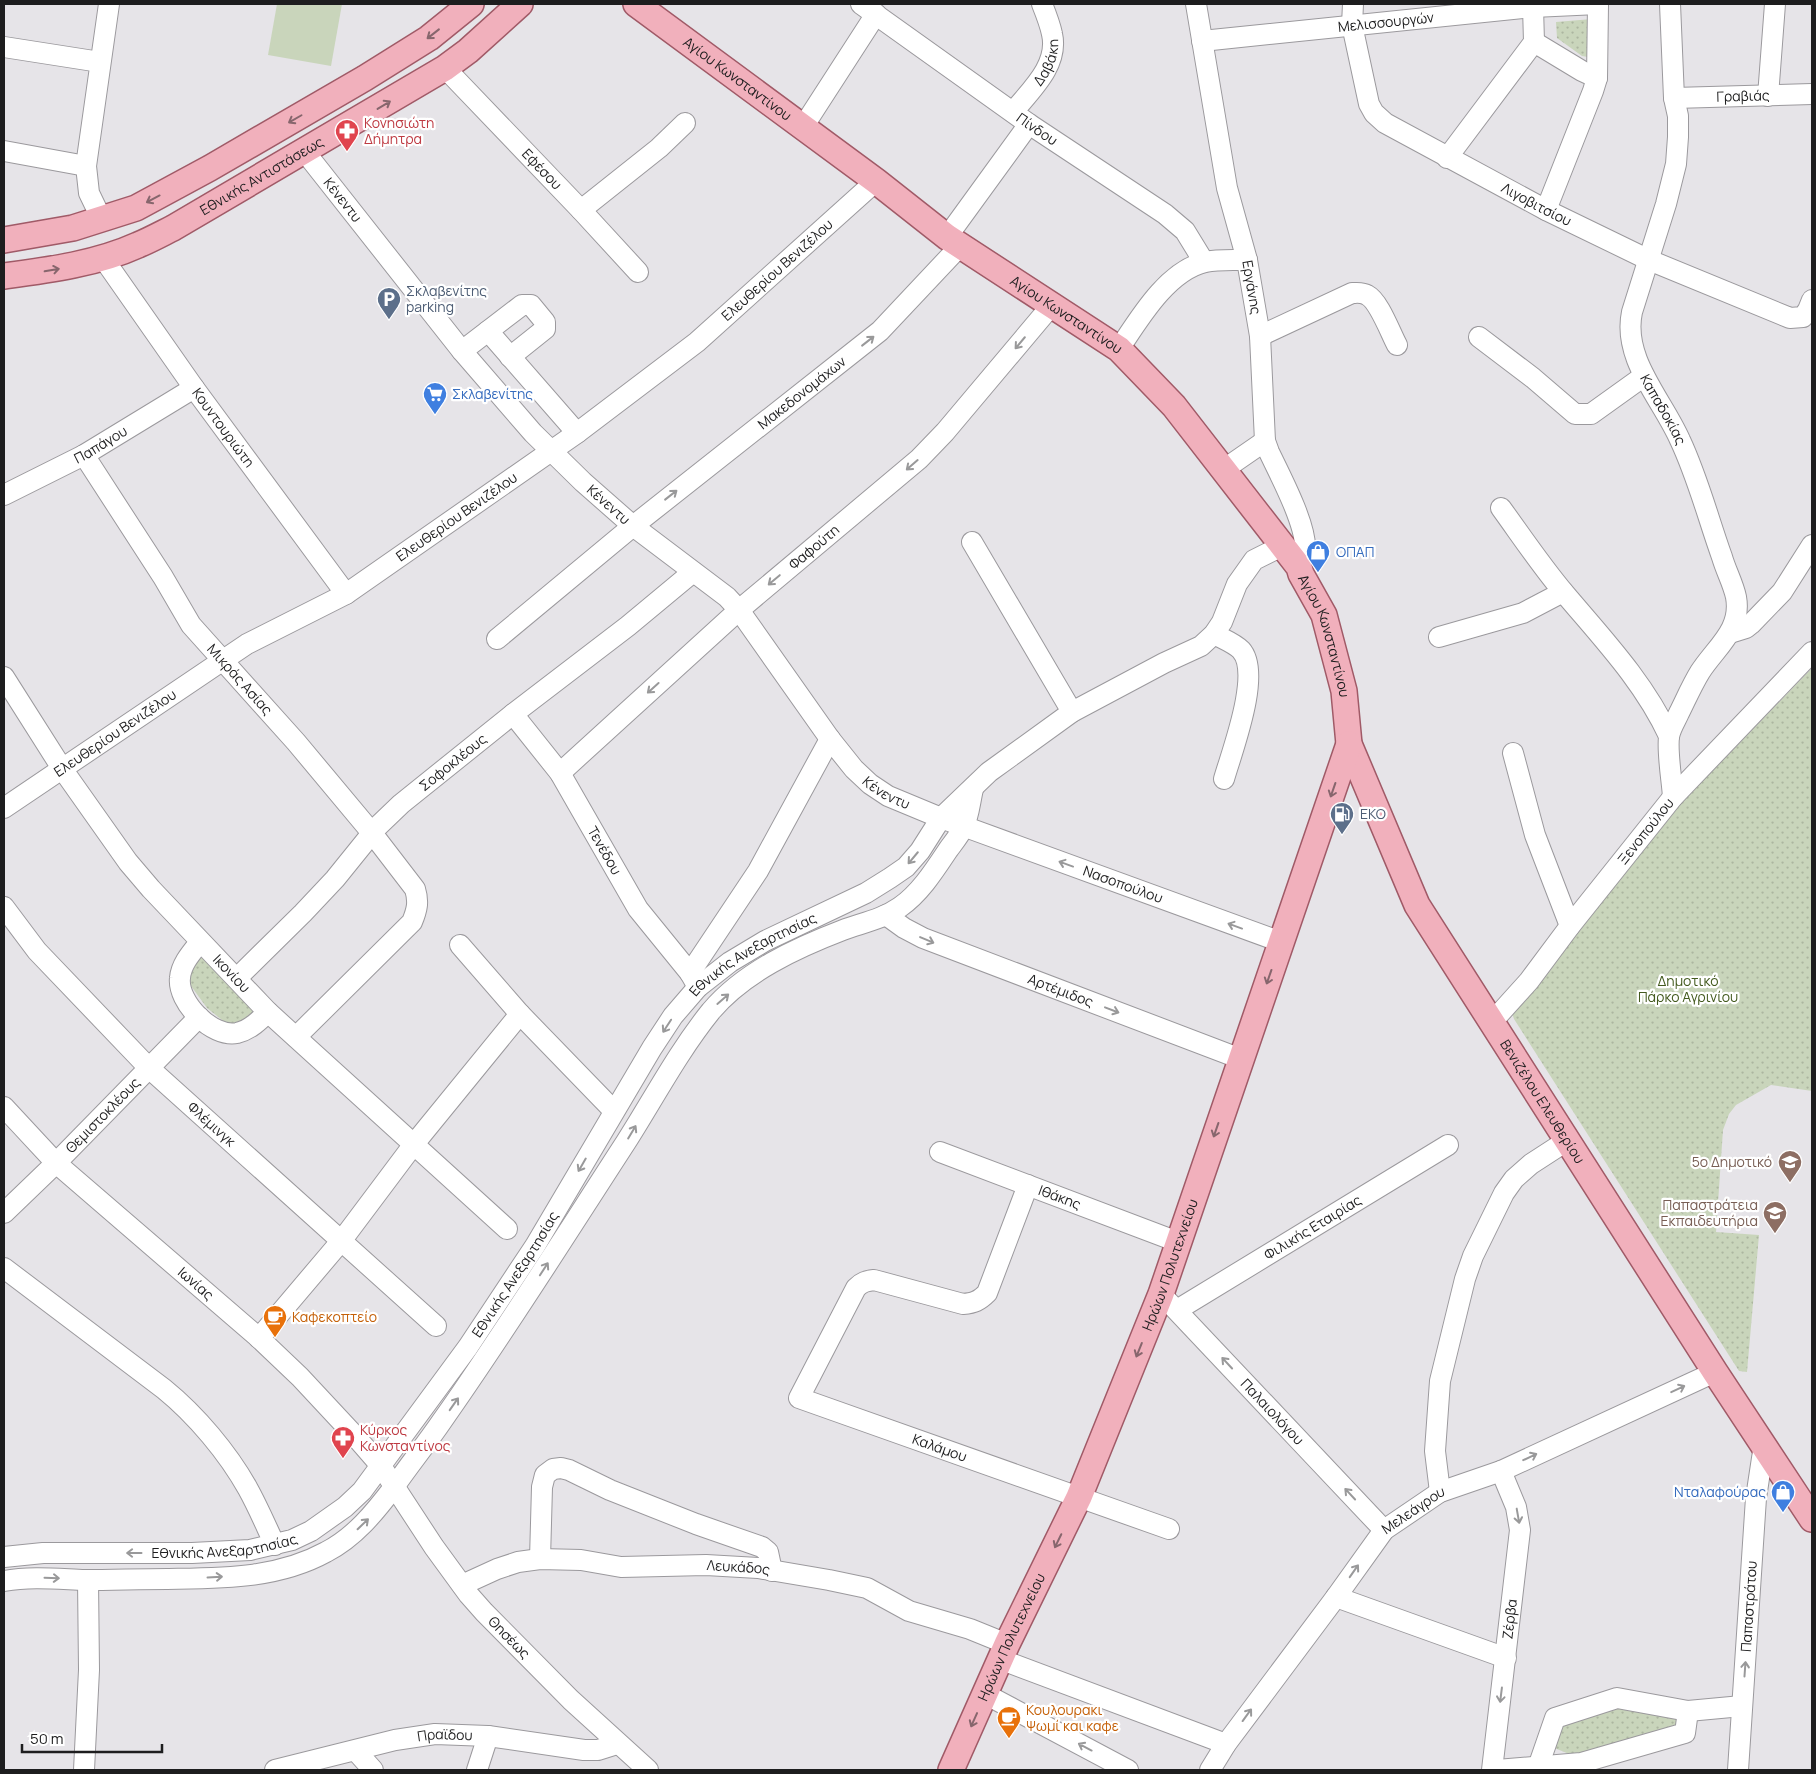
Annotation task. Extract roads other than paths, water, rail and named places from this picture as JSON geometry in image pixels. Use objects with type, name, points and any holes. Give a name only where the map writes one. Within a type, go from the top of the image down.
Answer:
[{"type":"main road","points":[[4,240],[73,228],[136,208],[356,83],[429,38],[471,4]]},
{"type":"main road","name":"Εθνικής Αντιστάσεως","points":[[4,276],[66,267],[103,258],[137,246],[173,228],[445,68],[468,51],[520,4]]},
{"type":"main road","name":"Αγίου Κωνσταντίνου","points":[[636,4],[876,180],[953,241],[1119,349],[1168,399],[1299,567],[1324,615],[1344,691],[1349,744]]},
{"type":"main road","name":"Ηρώων Πολυτεχνείου","points":[[951,1770],[1004,1652],[1079,1497],[1169,1302],[1178,1242],[1349,744]]},
{"type":"main road","name":"Βενιζέλου Ελευθερίου","points":[[1349,744],[1417,906],[1715,1372],[1764,1445]]},
{"type":"main road","points":[[1764,1445],[1812,1519]]},
{"type":"street","points":[[102,220],[89,193],[86,166],[109,4]]},
{"type":"street","name":"Δαβάκη","points":[[953,241],[1050,63],[1053,35],[1042,4]]},
{"type":"street","name":"Εργάνης","points":[[1196,4],[1227,188],[1248,260],[1260,336],[1265,440],[1268,452],[1300,521],[1305,550],[1299,567]]},
{"type":"street","name":"Λιγοβιτσίου","points":[[1353,4],[1352,24],[1369,104],[1374,113],[1385,123],[1546,210],[1649,260],[1790,318],[1803,317],[1810,305]]},
{"type":"street","points":[[1546,210],[1593,91],[1596,78],[1598,4]]},
{"type":"street","name":"Μελισσουργών","points":[[1202,41],[1495,7],[1598,4]]},
{"type":"street","name":"Καπαδοκίας","points":[[1670,4],[1674,98],[1678,116],[1676,164],[1632,312],[1630,330],[1634,351],[1644,376],[1668,414],[1691,463],[1722,558],[1733,585],[1736,601],[1736,613],[1730,633],[1700,673],[1669,736],[1673,797]]},
{"type":"street","points":[[1768,96],[1775,4]]},
{"type":"street","points":[[1447,158],[1534,42],[1534,7]]},
{"type":"street","points":[[804,127],[869,9]]},
{"type":"street","name":"Πίνδου","points":[[869,9],[1021,118],[1177,223],[1185,231],[1204,262]]},
{"type":"street","points":[[1534,42],[1596,78]]},
{"type":"street","points":[[4,47],[100,62]]},
{"type":"street","name":"Εφέσου","points":[[445,68],[638,272]]},
{"type":"street","name":"Γραβιάς","points":[[1674,98],[1812,94]]},
{"type":"street","points":[[581,210],[659,148],[685,123]]},
{"type":"street","points":[[4,151],[86,166]]},
{"type":"street","name":"Κένεντυ","points":[[305,152],[462,351],[533,433],[583,482],[633,526],[727,597],[739,610],[830,739],[854,769],[870,784],[888,796],[964,826]]},
{"type":"street","name":"Ελευθερίου Βενιζέλου","points":[[4,808],[247,644],[346,594],[577,433],[697,342],[876,180]]},
{"type":"street","name":"Μακεδονομάχων","points":[[497,639],[633,526],[880,332],[953,241]]},
{"type":"street","name":"Κουντουριώτη","points":[[103,258],[194,388],[346,594]]},
{"type":"street","points":[[1119,349],[1167,283],[1204,262],[1248,260]]},
{"type":"street","points":[[1260,336],[1352,293],[1360,292],[1368,295],[1376,303],[1397,345]]},
{"type":"street","points":[[462,351],[522,305],[532,305],[545,322],[545,329],[510,357]]},
{"type":"street","name":"Φαφούτη","points":[[560,773],[739,610],[919,459],[945,432],[1051,306]]},
{"type":"street","points":[[488,331],[577,433]]},
{"type":"street","points":[[1480,337],[1533,378],[1575,414],[1592,414],[1644,376]]},
{"type":"street","name":"Παπάγου","points":[[4,495],[84,455],[194,388]]},
{"type":"street","points":[[1224,470],[1265,440]]},
{"type":"street","name":"Μικράς Ασίας","points":[[84,455],[163,577],[191,625],[296,742],[372,833],[415,889],[418,910],[412,922],[296,1037]]},
{"type":"street","points":[[1501,508],[1564,592],[1632,674],[1663,723],[1669,736]]},
{"type":"street","points":[[972,542],[1072,712]]},
{"type":"street","points":[[1730,633],[1746,628],[1782,592],[1812,544]]},
{"type":"street","points":[[1224,778],[1248,694],[1248,676],[1247,663],[1242,651],[1234,644],[1214,634],[1222,622],[1237,584],[1254,560],[1282,546]]},
{"type":"street","name":"Σοφοκλέους","points":[[237,978],[322,893],[372,833],[401,804],[513,714],[628,626],[693,572]]},
{"type":"street","points":[[1439,637],[1523,613],[1564,592]]},
{"type":"street","name":"Εθνικής Ανεξαρτησίας","points":[[4,1557],[43,1553],[224,1552],[250,1550],[292,1540],[326,1522],[362,1492],[468,1347],[535,1246],[694,980],[758,945],[866,893],[890,878],[906,867],[920,851],[941,818],[989,772],[1072,712],[1164,663],[1201,646],[1214,634]]},
{"type":"street","name":"Ξενοπούλου","points":[[1492,1022],[1529,981],[1570,926],[1673,797],[1812,652]]},
{"type":"street","name":"Ικονίου","points":[[4,677],[62,770],[128,862],[200,942],[268,1012],[507,1229]]},
{"type":"street","name":"Τενέδου","points":[[513,714],[560,773],[638,909],[694,980]]},
{"type":"street","points":[[694,980],[758,871],[830,739]]},
{"type":"street","points":[[1513,753],[1535,835],[1570,926]]},
{"type":"street","points":[[4,1581],[19,1578],[88,1580],[240,1576],[264,1573],[301,1564],[326,1553],[350,1536],[376,1511],[419,1454],[483,1362],[630,1136],[681,1052],[715,1006],[742,982],[806,945],[886,915],[914,895],[933,872],[964,826],[973,788]]},
{"type":"street","name":"Νασοπούλου","points":[[964,826],[1281,942]]},
{"type":"street","name":"Φλέμινγκ","points":[[4,906],[38,951],[149,1068],[436,1326]]},
{"type":"street","name":"Αρτέμιδος","points":[[886,915],[904,928],[923,938],[1241,1059]]},
{"type":"street","points":[[200,942],[186,960],[180,981],[183,995],[199,1017],[214,1029],[238,1033],[253,1026],[268,1012]]},
{"type":"street","points":[[460,945],[520,1014],[614,1111]]},
{"type":"street","points":[[260,1338],[342,1240],[414,1144],[520,1014]]},
{"type":"street","name":"Θεμιστοκλέους","points":[[4,1212],[56,1163],[199,1017]]},
{"type":"street","name":"Ιωνίας","points":[[4,1107],[56,1163],[260,1338],[324,1402],[381,1466],[394,1486]]},
{"type":"street","points":[[1440,1492],[1435,1460],[1440,1381],[1465,1279],[1490,1220],[1514,1179],[1531,1164],[1568,1140]]},
{"type":"street","name":"Φιλικής Εταιρίας","points":[[1169,1302],[1448,1145]]},
{"type":"street","name":"Ιθάκης","points":[[940,1152],[1178,1242]]},
{"type":"street","name":"Καλάμου","points":[[1028,1185],[987,1293],[981,1300],[962,1304],[874,1280],[860,1283],[799,1398],[1169,1529]]},
{"type":"street","points":[[4,1268],[184,1406],[232,1464],[249,1489],[275,1545]]},
{"type":"street","name":"Παλαιολόγου","points":[[1169,1302],[1384,1530]]},
{"type":"street","name":"Μελεάγρου","points":[[1210,1770],[1226,1744],[1384,1530],[1440,1492],[1501,1471],[1715,1372]]},
{"type":"street","name":"Παπαστράτου","points":[[1738,1770],[1756,1498],[1764,1445]]},
{"type":"street","points":[[540,1559],[542,1487],[545,1476],[553,1469],[561,1468],[619,1494],[762,1547],[768,1552],[772,1571]]},
{"type":"street","name":"Ζέρβα","points":[[1492,1770],[1520,1530],[1516,1507],[1501,1471]]},
{"type":"street","name":"Θησέως","points":[[394,1486],[462,1585],[496,1625],[618,1744],[648,1770]]},
{"type":"street","name":"Λευκάδος","points":[[462,1585],[497,1568],[518,1562],[540,1559],[581,1560],[621,1566],[706,1565],[772,1571],[829,1580],[867,1588],[909,1610],[970,1629],[1004,1652],[1226,1744]]},
{"type":"street","points":[[84,1770],[89,1670],[88,1580]]},
{"type":"street","points":[[1336,1597],[1506,1658]]},
{"type":"street","points":[[985,1694],[1128,1770]]},
{"type":"street","points":[[1538,1767],[1555,1718],[1617,1698],[1688,1712],[1742,1706]]},
{"type":"street","points":[[1497,1770],[1581,1763],[1685,1733],[1688,1712]]},
{"type":"street","name":"Πραϊδου","points":[[275,1770],[412,1736],[455,1734],[488,1736],[584,1750],[598,1750],[618,1744]]},
{"type":"street","points":[[477,1770],[488,1736]]},
{"type":"street","points":[[356,1751],[374,1770]]},
{"type":"place","name":"Κονησιώτη Δήμητρα","points":[[347,152]]},
{"type":"place","name":"Σκλαβενίτης parking","points":[[389,320]]},
{"type":"place","name":"Σκλαβενίτης","points":[[435,415]]},
{"type":"place","name":"ΟΠΑΠ","points":[[1318,573]]},
{"type":"place","name":"EKO","points":[[1342,835]]},
{"type":"place","name":"5ο Δημοτικό","points":[[1790,1183]]},
{"type":"place","name":"Παπαστράτεια Εκπαιδευτήρια","points":[[1775,1234]]},
{"type":"place","name":"Καφεκοπτείο","points":[[275,1338]]},
{"type":"place","name":"Κύρκος Κωνσταντίνος","points":[[343,1459]]},
{"type":"place","name":"Νταλαφούρας","points":[[1783,1513]]},
{"type":"place","name":"Κουλουρακι Ψωμί και καφε","points":[[1009,1739]]},
{"type":"park label","name":"Δημοτικό Πάρκο Αγρινίου","points":[[1688,990]]}]
